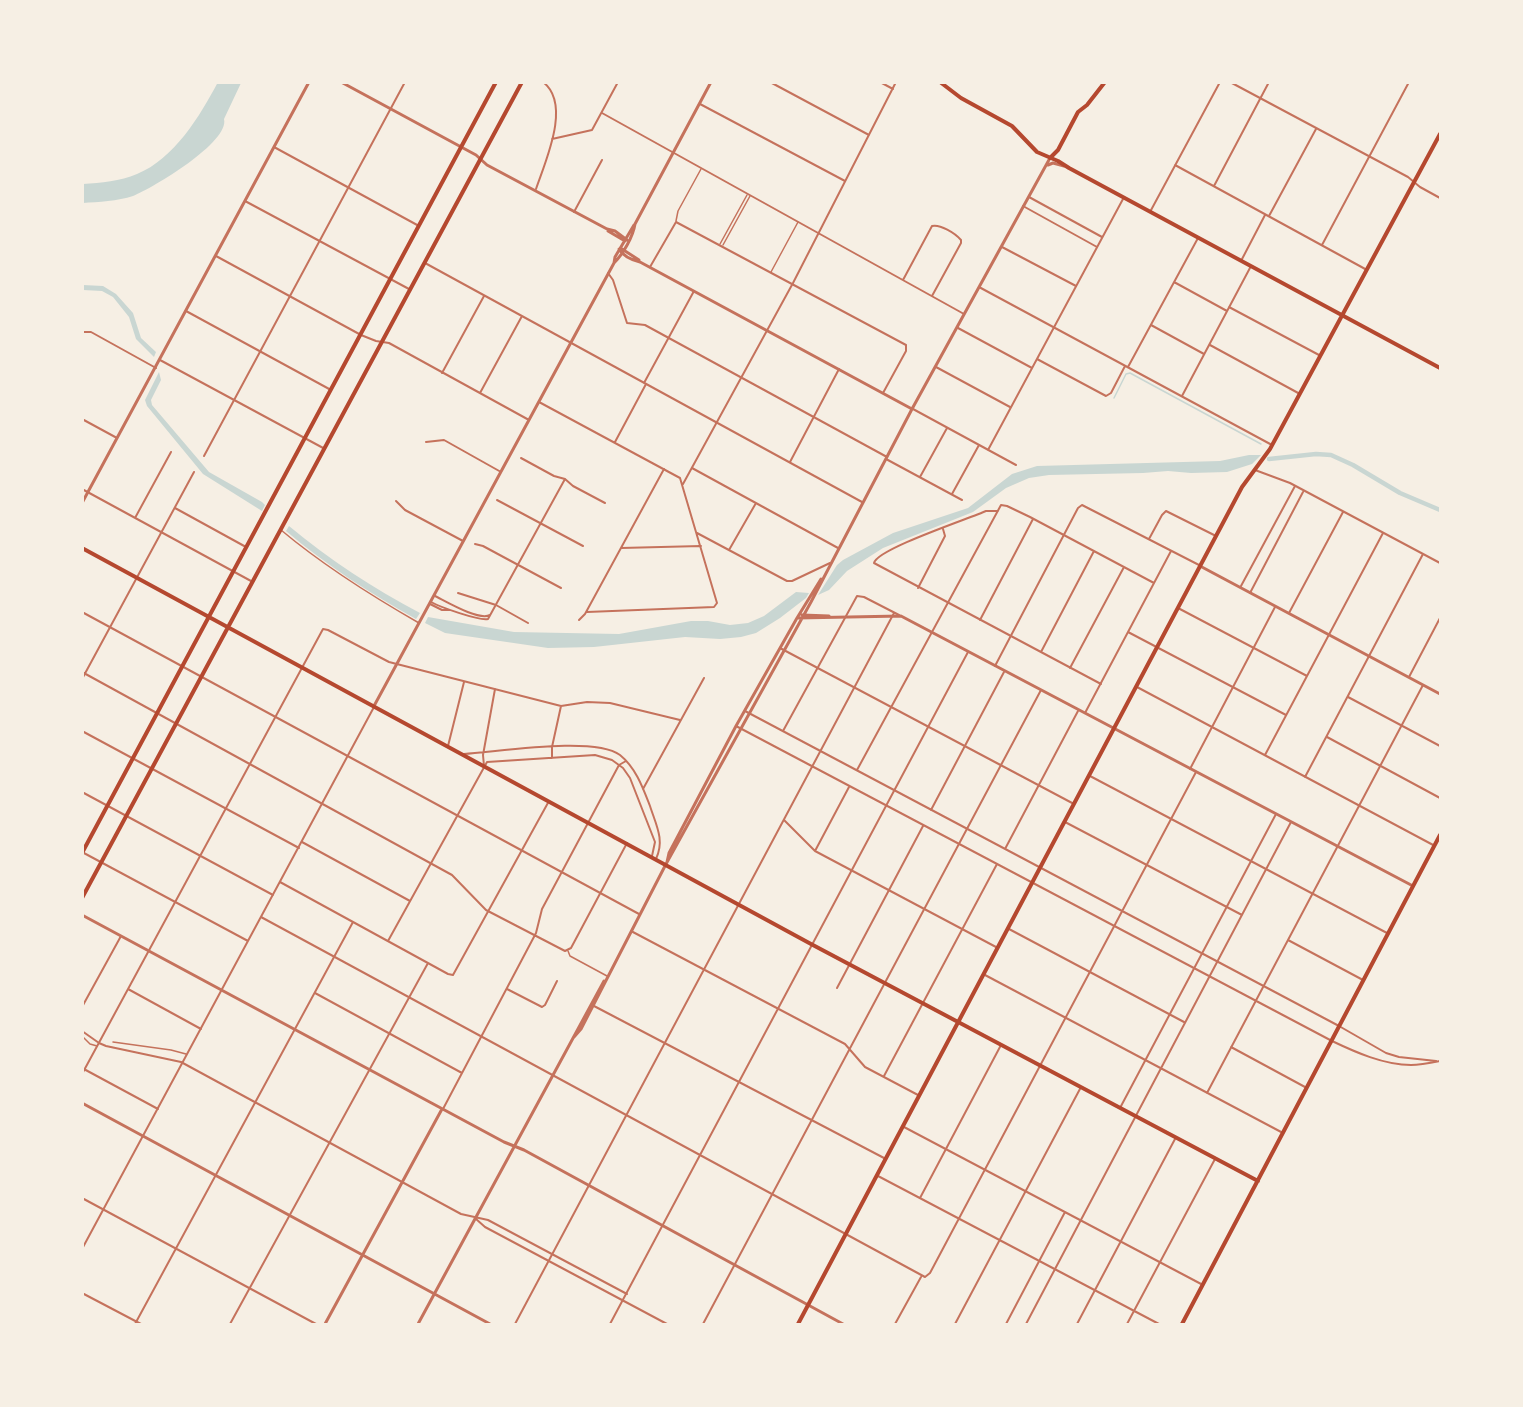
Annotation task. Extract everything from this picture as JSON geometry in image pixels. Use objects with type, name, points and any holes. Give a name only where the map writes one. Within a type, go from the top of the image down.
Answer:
[{"type":"main road","points":[[83,852],[496,82]]},
{"type":"main road","points":[[82,898],[522,82]]},
{"type":"main road","points":[[940,82],[961,98],[1009,123],[1031,148],[1040,154],[1058,160],[1124,198],[1440,368]]},
{"type":"main road","points":[[1050,158],[1058,150],[1078,112],[1087,105],[1106,82]]},
{"type":"main road","points":[[798,1324],[960,1023],[1244,484],[1272,445],[1440,134]]},
{"type":"main road","points":[[82,548],[886,984],[1258,1181]]},
{"type":"main road","points":[[1182,1324],[1440,835]]},
{"type":"street","points":[[82,503],[309,82]]},
{"type":"street","points":[[341,82],[461,147],[487,165],[626,240]]},
{"type":"street","points":[[204,456],[405,82]]},
{"type":"street","points":[[535,191],[556,120],[552,92],[543,82]]},
{"type":"street","points":[[552,139],[590,131],[618,82]]},
{"type":"street","points":[[82,1249],[711,82]]},
{"type":"street","points":[[771,82],[869,135]]},
{"type":"street","points":[[880,82],[893,89]]},
{"type":"street","points":[[683,483],[793,283],[896,82]]},
{"type":"street","points":[[1150,212],[1220,82]]},
{"type":"street","points":[[1230,82],[1440,198]]},
{"type":"street","points":[[1214,186],[1269,82]]},
{"type":"street","points":[[1322,245],[1409,82]]},
{"type":"street","points":[[700,104],[845,182]]},
{"type":"street","points":[[602,113],[964,314]]},
{"type":"street","points":[[1240,261],[1316,128]]},
{"type":"street","points":[[1435,145],[1440,148]]},
{"type":"street","points":[[274,147],[419,226]]},
{"type":"street","points":[[800,616],[811,602],[912,409],[1050,158]]},
{"type":"street","points":[[574,212],[602,160]]},
{"type":"street","points":[[1044,168],[1052,163],[1070,168]]},
{"type":"street","points":[[1175,165],[1367,270]]},
{"type":"street","points":[[650,267],[676,222],[678,211],[702,168]]},
{"type":"street","points":[[722,245],[749,195]]},
{"type":"street","points":[[1029,197],[1102,237]]},
{"type":"street","points":[[988,450],[1124,198]]},
{"type":"street","points":[[245,201],[411,290]]},
{"type":"street","points":[[1023,206],[1097,247]]},
{"type":"street","points":[[676,222],[793,283],[907,347],[883,393]]},
{"type":"street","points":[[771,272],[798,222]]},
{"type":"street","points":[[903,280],[933,225],[961,240],[932,296]]},
{"type":"street","points":[[1037,359],[1102,394],[1108,395],[1127,366],[1198,238]]},
{"type":"street","points":[[1001,247],[1076,286]]},
{"type":"street","points":[[621,251],[1016,465]]},
{"type":"street","points":[[216,256],[361,335],[388,343],[529,420]]},
{"type":"street","points":[[425,263],[863,502]]},
{"type":"street","points":[[1182,396],[1251,266]]},
{"type":"street","points":[[608,273],[613,280],[626,322],[643,324],[962,500]]},
{"type":"street","points":[[1174,282],[1227,311]]},
{"type":"street","points":[[979,287],[1272,445]]},
{"type":"street","points":[[615,442],[694,291]]},
{"type":"street","points":[[442,373],[484,295]]},
{"type":"street","points":[[1229,307],[1320,356]]},
{"type":"street","points":[[186,311],[332,390]]},
{"type":"street","points":[[480,393],[522,316]]},
{"type":"street","points":[[1151,324],[1204,354]]},
{"type":"street","points":[[957,328],[1032,368]]},
{"type":"street","points":[[83,331],[91,332],[156,368]]},
{"type":"street","points":[[1209,344],[1300,394]]},
{"type":"street","points":[[160,360],[325,449]]},
{"type":"street","points":[[936,367],[1011,407]]},
{"type":"street","points":[[790,462],[839,369]]},
{"type":"street","points":[[539,402],[678,477],[683,483],[717,606],[586,612]]},
{"type":"street","points":[[82,419],[117,438]]},
{"type":"street","points":[[920,477],[947,428]]},
{"type":"street","points":[[426,442],[444,440],[501,472]]},
{"type":"street","points":[[952,494],[979,445]]},
{"type":"street","points":[[135,518],[171,452]]},
{"type":"street","points":[[521,458],[553,475],[565,478],[573,486],[605,503]]},
{"type":"street","points":[[692,468],[838,548]]},
{"type":"street","points":[[579,620],[586,612],[664,469]]},
{"type":"street","points":[[1255,470],[1304,490],[1440,563]]},
{"type":"street","points":[[82,679],[194,472]]},
{"type":"street","points":[[430,603],[483,620],[488,619],[565,478]]},
{"type":"street","points":[[1240,588],[1295,486]]},
{"type":"street","points":[[82,489],[253,582]]},
{"type":"street","points":[[1250,593],[1304,490]]},
{"type":"street","points":[[497,500],[583,546]]},
{"type":"street","points":[[396,501],[405,510],[464,541]]},
{"type":"street","points":[[729,550],[756,503]]},
{"type":"street","points":[[857,770],[1002,505],[1034,519],[1154,583]]},
{"type":"street","points":[[995,666],[1082,505],[1440,694]]},
{"type":"street","points":[[175,508],[247,547]]},
{"type":"street","points":[[998,511],[986,511],[902,544],[876,558],[873,562],[875,566],[1101,684]]},
{"type":"street","points":[[1149,539],[1166,511],[1216,536]]},
{"type":"street","points":[[1289,614],[1343,512]]},
{"type":"street","points":[[980,620],[1034,519]]},
{"type":"street","points":[[918,588],[945,536],[943,529]]},
{"type":"street","points":[[281,530],[318,560],[375,598],[419,623]]},
{"type":"street","points":[[697,533],[788,582],[830,563]]},
{"type":"street","points":[[1265,755],[1383,533]]},
{"type":"street","points":[[475,544],[481,545],[561,588]]},
{"type":"street","points":[[621,548],[701,546]]},
{"type":"street","points":[[1041,652],[1094,551]]},
{"type":"street","points":[[1085,713],[1171,551]]},
{"type":"street","points":[[1305,777],[1423,554]]},
{"type":"street","points":[[1070,668],[1124,567]]},
{"type":"street","points":[[574,1036],[594,1005],[666,864],[669,853],[824,575]]},
{"type":"street","points":[[458,593],[496,605],[528,623]]},
{"type":"street","points":[[434,596],[482,617],[487,617],[492,612]]},
{"type":"street","points":[[783,731],[845,617],[859,596],[893,615]]},
{"type":"street","points":[[811,602],[811,609],[817,615]]},
{"type":"street","points":[[1190,768],[1275,606]]},
{"type":"street","points":[[1178,608],[1307,676]]},
{"type":"street","points":[[82,612],[640,914]]},
{"type":"street","points":[[515,1324],[893,615]]},
{"type":"street","points":[[800,616],[833,617]]},
{"type":"street","points":[[800,616],[901,616],[1413,886]]},
{"type":"street","points":[[1409,678],[1440,618]]},
{"type":"street","points":[[82,1074],[324,629],[397,664],[561,706],[587,702],[610,703],[680,720]]},
{"type":"street","points":[[1128,632],[1286,715]]},
{"type":"street","points":[[782,649],[1075,804]]},
{"type":"street","points":[[610,1324],[968,652]]},
{"type":"street","points":[[931,810],[1005,671]]},
{"type":"street","points":[[84,673],[456,878],[489,911],[568,951],[571,957],[607,977]]},
{"type":"street","points":[[643,789],[704,678]]},
{"type":"street","points":[[448,746],[464,681]]},
{"type":"street","points":[[1207,1093],[1423,685]]},
{"type":"street","points":[[1137,687],[1435,846]]},
{"type":"street","points":[[484,766],[484,753],[495,689]]},
{"type":"street","points":[[703,1324],[1041,690]]},
{"type":"street","points":[[1348,697],[1440,746]]},
{"type":"street","points":[[552,758],[552,747],[561,706]]},
{"type":"street","points":[[1005,849],[1078,710]]},
{"type":"street","points":[[747,712],[1393,1055],[1440,1061]]},
{"type":"street","points":[[738,727],[1332,1041],[1354,1051],[1401,1064],[1440,1061]]},
{"type":"street","points":[[82,732],[298,848]]},
{"type":"street","points":[[1326,737],[1440,798]]},
{"type":"street","points":[[464,754],[552,747],[601,747],[612,751],[626,761],[643,789],[660,835],[660,848],[654,858]]},
{"type":"street","points":[[495,752],[491,757],[495,761]]},
{"type":"street","points":[[388,941],[487,762],[599,756],[608,758],[619,765],[630,778],[654,838],[656,847],[654,858]]},
{"type":"street","points":[[325,1324],[535,936],[542,909],[619,765],[626,761]]},
{"type":"street","points":[[261,917],[553,1077],[927,1277],[1196,772]]},
{"type":"street","points":[[1090,776],[1388,934]]},
{"type":"street","points":[[815,851],[849,786]]},
{"type":"street","points":[[82,792],[273,895]]},
{"type":"street","points":[[280,882],[453,975],[549,801]]},
{"type":"street","points":[[1120,1108],[1276,814]]},
{"type":"street","points":[[784,820],[815,851],[999,948]]},
{"type":"street","points":[[1065,822],[1242,915]]},
{"type":"street","points":[[1026,1324],[1291,822]]},
{"type":"street","points":[[837,988],[923,825]]},
{"type":"street","points":[[654,838],[658,839],[660,835]]},
{"type":"street","points":[[302,842],[410,901]]},
{"type":"street","points":[[568,951],[627,843]]},
{"type":"street","points":[[83,852],[248,941]]},
{"type":"street","points":[[884,1077],[997,864]]},
{"type":"street","points":[[82,915],[843,1324]]},
{"type":"street","points":[[136,1323],[353,922]]},
{"type":"street","points":[[1009,929],[1185,1023]]},
{"type":"street","points":[[631,931],[851,1048],[865,1067],[920,1096]]},
{"type":"street","points":[[82,1007],[121,936]]},
{"type":"street","points":[[1288,940],[1364,980]]},
{"type":"street","points":[[230,1324],[428,963]]},
{"type":"street","points":[[985,975],[1283,1133]]},
{"type":"street","points":[[418,1324],[553,1077],[594,997],[607,977]]},
{"type":"street","points":[[507,989],[543,1007],[557,981]]},
{"type":"street","points":[[128,989],[201,1029]]},
{"type":"street","points":[[315,993],[462,1074]]},
{"type":"street","points":[[594,1005],[887,1159]]},
{"type":"street","points":[[82,1031],[98,1045]]},
{"type":"street","points":[[82,1036],[90,1044],[170,1058],[183,1063],[461,1214],[488,1220],[627,1294]]},
{"type":"street","points":[[113,1042],[171,1050],[187,1055]]},
{"type":"street","points":[[920,1198],[1001,1045]]},
{"type":"street","points":[[1231,1047],[1307,1088]]},
{"type":"street","points":[[84,1068],[158,1108]]},
{"type":"street","points":[[955,1324],[1081,1087]]},
{"type":"street","points":[[82,1103],[490,1324]]},
{"type":"street","points":[[904,1127],[1203,1285]]},
{"type":"street","points":[[1077,1324],[1175,1138]]},
{"type":"street","points":[[1127,1324],[1215,1159]]},
{"type":"street","points":[[878,1176],[1159,1324]]},
{"type":"street","points":[[82,1198],[316,1324]]},
{"type":"street","points":[[1006,1324],[1065,1212]]},
{"type":"street","points":[[476,1219],[485,1227],[667,1324]]},
{"type":"street","points":[[895,1324],[922,1276]]},
{"type":"street","points":[[82,1293],[141,1324]]},
{"type":"shaded area","points":[[218,82],[241,83],[224,119],[223,129],[203,151],[172,174],[133,196],[83,203],[83,184],[131,176],[163,158],[185,135]]},
{"type":"shaded area","points":[[83,285],[103,286],[116,294],[133,313],[141,338],[156,352],[154,357],[136,339],[129,317],[113,297],[102,291],[83,290]]},
{"type":"shaded area","points":[[159,372],[161,380],[151,400],[152,405],[209,472],[262,502],[265,505],[262,511],[203,474],[147,406],[145,400]]},
{"type":"shaded area","points":[[1261,455],[1252,464],[1227,472],[1168,471],[1049,475],[1029,478],[1006,488],[973,512],[883,548],[847,571],[829,590],[818,595],[837,565],[843,560],[893,533],[968,508],[1012,474],[1037,466],[1220,461]]},
{"type":"shaded area","points":[[289,526],[352,573],[420,613],[416,619],[365,589],[317,556],[286,531]]},
{"type":"shaded area","points":[[796,592],[809,593],[806,598],[780,618],[756,633],[720,639],[685,637],[594,647],[548,648],[445,633],[425,623],[428,617],[514,632],[619,634],[691,621],[730,625],[748,623],[764,616]]},
{"type":"waterway","points":[[1114,398],[1126,374],[1130,373],[1261,444]]},
{"type":"waterway","points":[[1269,459],[1316,454],[1331,455],[1353,465],[1400,493],[1440,510]]}]
